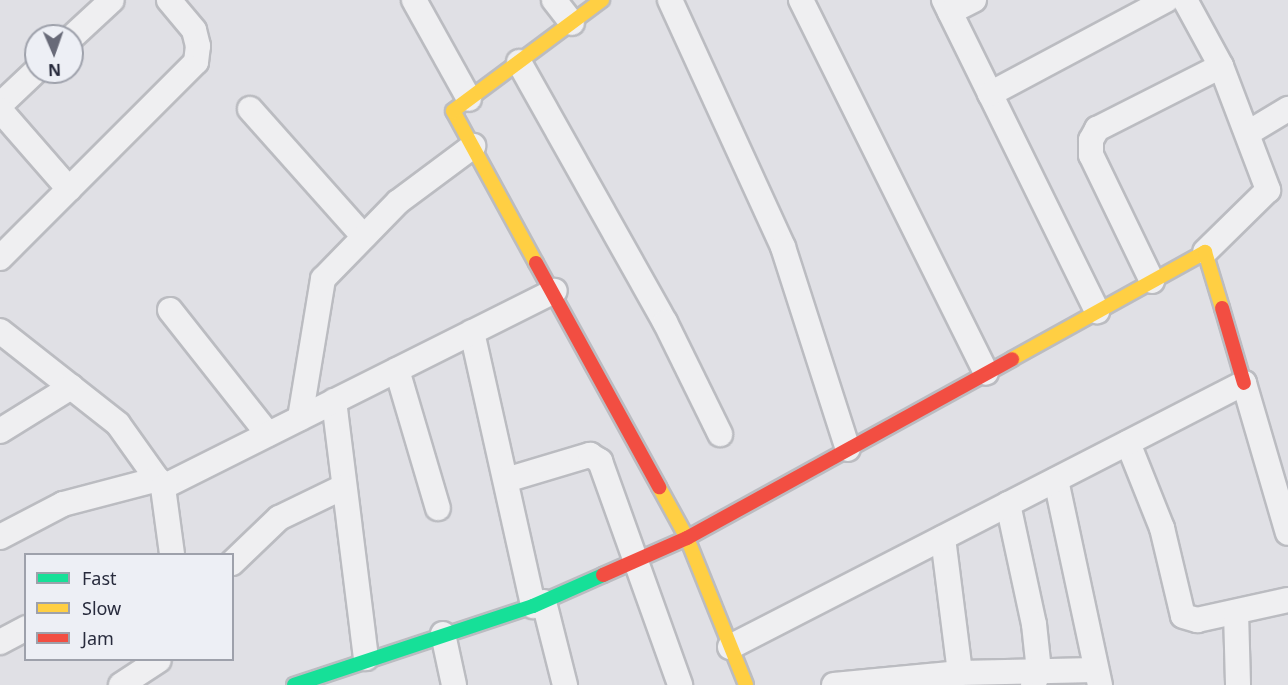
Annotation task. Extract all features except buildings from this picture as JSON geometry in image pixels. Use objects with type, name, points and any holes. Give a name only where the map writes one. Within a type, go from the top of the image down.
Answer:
[{"type":"street","points":[[84,26],[112,0]]},
{"type":"street","points":[[0,258],[196,62],[198,46],[194,30],[169,0]]},
{"type":"street","points":[[415,0],[469,99]]},
{"type":"street","points":[[554,0],[572,23]]},
{"type":"street","points":[[602,0],[453,111],[555,291],[687,538],[746,685]]},
{"type":"street","points":[[670,0],[783,248],[848,449]]},
{"type":"street","points":[[801,0],[986,373]]},
{"type":"street","points":[[974,0],[947,6],[1097,311]]},
{"type":"street","points":[[990,94],[1166,0]]},
{"type":"street","points":[[294,685],[325,680],[366,658],[539,604],[687,538],[1205,252],[1268,190],[1221,66],[1185,0]]},
{"type":"street","points":[[519,62],[665,322],[720,434]]},
{"type":"street","points":[[1152,281],[1091,155],[1091,140],[1097,129],[1221,66]]},
{"type":"street","points":[[0,105],[24,82]]},
{"type":"street","points":[[250,109],[364,237]]},
{"type":"street","points":[[1248,133],[1288,109]]},
{"type":"street","points":[[0,110],[69,189]]},
{"type":"street","points":[[300,418],[323,279],[398,202],[472,146]]},
{"type":"street","points":[[1205,252],[1288,533]]},
{"type":"street","points":[[0,537],[63,504],[161,483],[268,435],[555,291]]},
{"type":"street","points":[[170,310],[268,435]]},
{"type":"street","points":[[0,331],[118,424],[161,483],[172,553]]},
{"type":"street","points":[[472,332],[506,480],[539,604],[565,685]]},
{"type":"street","points":[[397,370],[438,508]]},
{"type":"street","points":[[730,647],[1244,383]]},
{"type":"street","points":[[0,431],[71,387]]},
{"type":"street","points":[[333,401],[366,658]]},
{"type":"street","points":[[1128,443],[1162,528],[1183,616],[1197,620],[1288,600]]},
{"type":"street","points":[[506,480],[595,456],[681,685]]},
{"type":"street","points":[[834,685],[922,680],[960,673],[1036,678],[1098,678],[1056,480]]},
{"type":"street","points":[[234,561],[279,518],[343,487]]},
{"type":"street","points":[[1008,504],[1035,624],[1036,678]]},
{"type":"street","points":[[943,538],[960,673]]},
{"type":"street","points":[[1236,612],[1238,685]]},
{"type":"street","points":[[0,642],[24,629]]},
{"type":"street","points":[[443,634],[454,685]]},
{"type":"street","points":[[121,685],[157,661]]},
{"type":"traffic: fast","points":[[294,685],[533,606],[603,575]]},
{"type":"traffic: slow","points":[[536,263],[453,111],[602,0]]},
{"type":"traffic: slow","points":[[1012,359],[1205,252],[1222,308]]},
{"type":"traffic: slow","points":[[659,487],[687,538],[746,685]]},
{"type":"traffic: jam","points":[[536,263],[659,487]]},
{"type":"traffic: jam","points":[[1222,308],[1244,383]]},
{"type":"traffic: jam","points":[[603,575],[687,538],[1012,359]]}]
